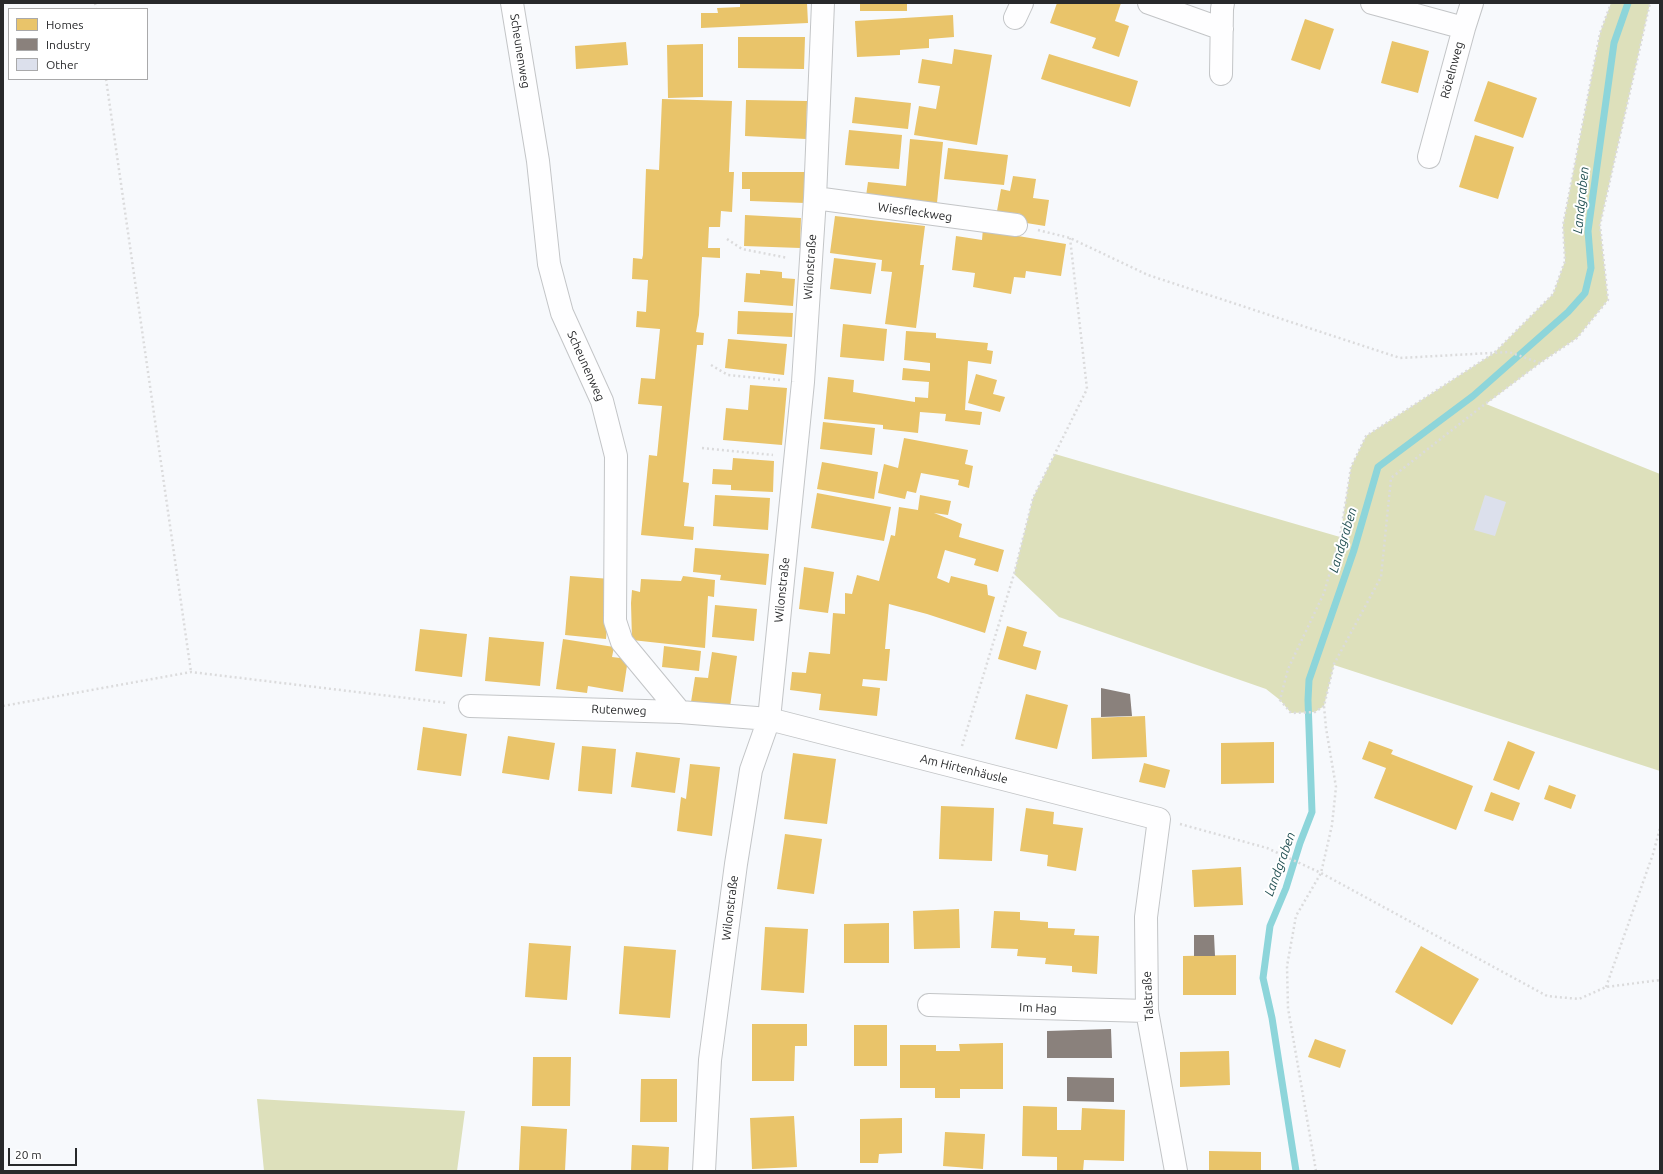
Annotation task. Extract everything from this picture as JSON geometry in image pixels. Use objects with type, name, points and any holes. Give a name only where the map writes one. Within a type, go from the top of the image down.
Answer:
[{"type":"street","name":"Scheunenweg","points":[[512,3],[538,161],[549,264],[562,313],[602,401],[616,456],[615,621],[622,642],[680,712]]},
{"type":"street","name":"Wilonstraße","points":[[704,1171],[710,1060],[736,864],[751,770],[769,718],[803,382],[815,198],[823,3]]},
{"type":"street","points":[[1150,3],[1222,29]]},
{"type":"street","points":[[1221,74],[1223,3]]},
{"type":"street","name":"Rötelnweg","points":[[1372,3],[1464,28],[1429,157]]},
{"type":"street","points":[[1464,28],[1472,3]]},
{"type":"street","name":"Wiesfleckweg","points":[[815,198],[1016,225]]},
{"type":"street","name":"Rutenweg","points":[[470,706],[680,712],[769,718]]},
{"type":"street","name":"Am Hirtenhäusle","points":[[769,718],[1158,819]]},
{"type":"street","name":"Talstraße","points":[[1158,819],[1146,917],[1147,1011],[1176,1171]]},
{"type":"street","name":"Im Hag","points":[[929,1005],[1147,1011]]},
{"type":"path","points":[[1324,706],[1315,712],[1291,713],[1280,700],[1288,670],[1324,593],[1340,537],[1351,467],[1366,436],[1494,353],[1553,294],[1565,261],[1563,225],[1600,33],[1611,3]]},
{"type":"path","points":[[1316,1171],[1288,1008],[1287,966],[1296,916],[1321,873],[1332,826],[1336,787],[1326,728],[1324,706],[1334,664],[1381,577],[1391,478],[1540,363],[1577,338],[1608,300],[1600,224],[1650,3]]},
{"type":"path","points":[[106,80],[191,672]]},
{"type":"path","points":[[1016,225],[1070,238],[1148,275],[1400,358],[1509,352],[1540,363]]},
{"type":"path","points":[[956,767],[1014,574],[1033,498],[1087,389],[1070,238]]},
{"type":"path","points":[[727,239],[742,249],[810,263]]},
{"type":"path","points":[[711,365],[728,375],[803,382]]},
{"type":"path","points":[[702,448],[795,457]]},
{"type":"path","points":[[3,706],[191,672],[470,706]]},
{"type":"path","points":[[1158,819],[1267,848],[1321,873],[1547,996],[1579,999],[1606,987],[1660,980]]},
{"type":"path","points":[[1606,987],[1653,854],[1660,828]]},
{"type":"green space","points":[[1611,3],[1650,3],[1600,225],[1608,300],[1577,338],[1540,363],[1486,404],[1660,474],[1660,771],[1334,665],[1324,706],[1315,712],[1291,713],[1280,700],[1266,689],[1059,617],[1014,574],[1033,498],[1055,454],[1340,537],[1351,467],[1366,436],[1494,353],[1553,294],[1565,261],[1563,225],[1600,33]]},
{"type":"green space","points":[[257,1099],[465,1111],[457,1171],[264,1171]]},
{"type":"building: Homes","points":[[740,3],[807,3],[808,23],[701,28],[701,13],[718,13],[717,8],[740,7]]},
{"type":"building: Homes","points":[[860,3],[907,3],[907,11],[860,11]]},
{"type":"building: Homes","points":[[1057,3],[1121,3],[1115,21],[1129,26],[1119,57],[1092,48],[1096,38],[1050,23]]},
{"type":"building: Homes","points":[[953,15],[954,37],[929,39],[929,48],[900,50],[900,55],[857,57],[855,21]]},
{"type":"building: Homes","points":[[1305,19],[1334,29],[1320,70],[1291,60]]},
{"type":"building: Homes","points":[[738,37],[805,37],[804,69],[738,68]]},
{"type":"building: Homes","points":[[1392,41],[1429,51],[1418,93],[1381,83]]},
{"type":"building: Homes","points":[[626,42],[628,65],[576,69],[575,46]]},
{"type":"building: Homes","points":[[703,44],[703,97],[668,98],[667,45]]},
{"type":"building: Homes","points":[[954,49],[992,55],[977,145],[914,135],[919,106],[936,109],[940,86],[918,83],[922,59],[952,64]]},
{"type":"building: Homes","points":[[1049,54],[1138,81],[1130,107],[1041,79]]},
{"type":"building: Homes","points":[[1488,81],[1537,98],[1523,138],[1474,121]]},
{"type":"building: Homes","points":[[855,97],[911,103],[908,129],[852,123]]},
{"type":"building: Homes","points":[[662,99],[732,101],[729,172],[734,172],[732,212],[721,211],[720,227],[709,227],[708,248],[720,248],[720,258],[702,257],[699,315],[696,332],[704,333],[703,345],[697,345],[683,482],[689,483],[684,526],[694,527],[693,540],[641,535],[649,455],[657,456],[662,406],[638,404],[641,378],[655,379],[660,329],[636,327],[637,311],[646,312],[648,280],[632,279],[633,258],[642,259],[643,255],[646,169],[659,170]]},
{"type":"building: Homes","points":[[746,100],[807,101],[806,139],[745,136]]},
{"type":"building: Homes","points":[[849,130],[902,135],[899,169],[845,165]]},
{"type":"building: Homes","points":[[1475,135],[1514,147],[1498,199],[1459,187]]},
{"type":"building: Homes","points":[[910,139],[943,142],[937,203],[866,196],[868,182],[906,186]]},
{"type":"building: Homes","points":[[948,148],[1008,155],[1004,185],[944,179]]},
{"type":"building: Homes","points":[[742,172],[805,172],[805,203],[750,201],[750,189],[742,189]]},
{"type":"building: Homes","points":[[1013,176],[1036,179],[1033,198],[1049,200],[1045,226],[1020,222],[1021,214],[997,211],[1001,189],[1010,191]]},
{"type":"building: Homes","points":[[745,215],[801,218],[800,248],[744,246]]},
{"type":"building: Homes","points":[[835,216],[925,226],[920,265],[924,265],[916,328],[885,324],[892,272],[881,271],[882,260],[830,253]]},
{"type":"building: Homes","points":[[983,228],[1018,233],[1018,236],[1066,244],[1061,276],[1026,271],[1025,278],[1014,277],[1011,294],[973,287],[975,273],[952,270],[956,236],[982,240]]},
{"type":"building: Homes","points":[[834,258],[876,263],[871,294],[830,289]]},
{"type":"building: Homes","points":[[760,270],[782,272],[782,278],[795,279],[793,306],[744,302],[746,273],[760,274]]},
{"type":"building: Homes","points":[[738,311],[793,313],[792,337],[737,334]]},
{"type":"building: Homes","points":[[843,324],[887,329],[884,361],[840,357]]},
{"type":"building: Homes","points":[[906,331],[936,333],[936,338],[988,343],[987,350],[993,351],[991,364],[968,361],[965,410],[982,412],[980,425],[945,421],[946,414],[920,412],[918,433],[883,429],[883,425],[824,419],[828,377],[854,380],[853,392],[915,402],[915,397],[928,398],[929,382],[902,380],[903,368],[930,371],[930,363],[904,360]]},
{"type":"building: Homes","points":[[728,339],[787,344],[784,375],[725,368]]},
{"type":"building: Homes","points":[[976,374],[997,380],[993,394],[1005,397],[1000,412],[968,403]]},
{"type":"building: Homes","points":[[750,385],[787,388],[782,445],[723,440],[726,408],[748,410]]},
{"type":"building: Homes","points":[[823,422],[875,428],[872,455],[820,449]]},
{"type":"building: Homes","points":[[904,438],[968,450],[965,464],[973,466],[969,488],[958,485],[959,480],[921,473],[916,493],[907,491],[905,499],[878,493],[884,464],[898,468]]},
{"type":"building: Homes","points":[[733,458],[774,461],[773,492],[731,490],[731,485],[712,484],[713,469],[732,470]]},
{"type":"building: Homes","points":[[822,462],[878,472],[874,499],[817,489]]},
{"type":"building: Homes","points":[[817,493],[891,507],[884,541],[811,528]]},
{"type":"building: Homes","points":[[715,495],[770,498],[768,530],[713,526]]},
{"type":"building: Homes","points":[[920,495],[951,501],[948,515],[934,513],[962,524],[959,537],[1004,550],[998,572],[974,565],[976,559],[945,550],[937,578],[949,583],[951,576],[987,585],[988,595],[995,597],[985,633],[927,614],[889,604],[885,649],[890,649],[887,681],[863,679],[862,686],[880,688],[877,716],[819,710],[821,694],[790,690],[792,672],[806,673],[809,652],[830,654],[833,613],[845,614],[845,593],[852,594],[857,575],[879,581],[891,535],[895,536],[899,507],[918,510]]},
{"type":"building: Homes","points":[[695,548],[769,554],[766,585],[720,580],[721,575],[693,572]]},
{"type":"building: Homes","points":[[804,567],[834,572],[828,613],[799,609]]},
{"type":"building: Homes","points":[[570,576],[611,579],[606,639],[565,635]]},
{"type":"building: Homes","points":[[683,576],[715,580],[714,597],[708,596],[705,648],[632,640],[632,590],[640,592],[641,579],[681,581]]},
{"type":"building: Homes","points":[[715,605],[757,609],[754,641],[712,637]]},
{"type":"building: Homes","points":[[1007,626],[1027,632],[1023,646],[1041,651],[1036,670],[998,659]]},
{"type":"building: Homes","points":[[420,629],[467,634],[462,677],[415,671]]},
{"type":"building: Homes","points":[[489,637],[544,642],[540,686],[485,681]]},
{"type":"building: Homes","points":[[563,639],[614,647],[612,657],[628,659],[623,692],[588,686],[587,693],[556,689]]},
{"type":"building: Homes","points":[[664,646],[701,651],[699,671],[662,667]]},
{"type":"building: Homes","points":[[712,652],[737,656],[730,707],[691,702],[695,677],[708,678]]},
{"type":"building: Homes","points":[[1026,694],[1068,705],[1057,749],[1015,739]]},
{"type":"building: Homes","points":[[1145,716],[1147,757],[1092,759],[1091,718]]},
{"type":"building: Homes","points":[[423,727],[467,734],[461,776],[417,770]]},
{"type":"building: Homes","points":[[508,736],[555,743],[549,780],[502,773]]},
{"type":"building: Homes","points":[[1369,741],[1393,750],[1391,754],[1473,786],[1456,830],[1374,798],[1386,768],[1362,759]]},
{"type":"building: Homes","points":[[1508,741],[1535,752],[1519,790],[1493,780]]},
{"type":"building: Homes","points":[[1274,742],[1274,783],[1221,784],[1221,743]]},
{"type":"building: Homes","points":[[582,746],[616,749],[612,794],[578,791]]},
{"type":"building: Homes","points":[[636,752],[680,758],[675,793],[631,787]]},
{"type":"building: Homes","points":[[793,753],[836,759],[827,824],[784,819]]},
{"type":"building: Homes","points":[[1144,763],[1170,770],[1165,788],[1139,782]]},
{"type":"building: Homes","points":[[690,764],[720,767],[712,836],[677,831],[681,797],[686,799]]},
{"type":"building: Homes","points":[[1549,785],[1576,795],[1571,809],[1544,799]]},
{"type":"building: Homes","points":[[1491,792],[1520,803],[1513,821],[1484,811]]},
{"type":"building: Homes","points":[[941,806],[994,808],[992,861],[939,859]]},
{"type":"building: Homes","points":[[1026,808],[1054,812],[1053,824],[1083,828],[1076,871],[1047,866],[1048,855],[1020,851]]},
{"type":"building: Homes","points":[[785,834],[822,839],[814,894],[777,889]]},
{"type":"building: Homes","points":[[1241,867],[1243,905],[1194,907],[1192,870]]},
{"type":"building: Homes","points":[[959,909],[960,948],[914,949],[913,911]]},
{"type":"building: Homes","points":[[994,911],[1020,912],[1020,920],[1048,922],[1048,928],[1075,929],[1074,935],[1099,936],[1097,974],[1072,972],[1072,966],[1045,964],[1046,958],[1017,956],[1018,949],[991,948]]},
{"type":"building: Homes","points":[[889,923],[889,963],[844,963],[844,924]]},
{"type":"building: Homes","points":[[765,927],[808,929],[804,993],[761,990]]},
{"type":"building: Homes","points":[[529,943],[571,946],[567,1000],[525,997]]},
{"type":"building: Homes","points":[[624,946],[676,950],[670,1018],[619,1014]]},
{"type":"building: Homes","points":[[1421,946],[1479,979],[1452,1025],[1395,992]]},
{"type":"building: Homes","points":[[1236,955],[1236,995],[1183,995],[1183,956]]},
{"type":"building: Homes","points":[[752,1024],[807,1024],[807,1046],[795,1046],[794,1081],[752,1081]]},
{"type":"building: Homes","points":[[854,1025],[887,1025],[887,1066],[854,1066]]},
{"type":"building: Homes","points":[[1315,1039],[1346,1050],[1340,1068],[1308,1057]]},
{"type":"building: Homes","points":[[1003,1043],[1003,1089],[960,1089],[960,1098],[935,1098],[935,1088],[900,1088],[900,1045],[936,1045],[936,1051],[960,1051],[959,1044]]},
{"type":"building: Homes","points":[[1229,1051],[1230,1085],[1180,1087],[1180,1052]]},
{"type":"building: Homes","points":[[533,1057],[571,1057],[570,1106],[532,1106]]},
{"type":"building: Homes","points":[[641,1079],[677,1079],[677,1122],[640,1122]]},
{"type":"building: Homes","points":[[1023,1106],[1057,1107],[1057,1130],[1081,1130],[1082,1108],[1125,1110],[1124,1161],[1084,1160],[1083,1171],[1057,1170],[1057,1157],[1022,1156]]},
{"type":"building: Homes","points":[[794,1116],[797,1167],[752,1169],[750,1118]]},
{"type":"building: Homes","points":[[902,1118],[902,1153],[879,1154],[878,1163],[860,1163],[860,1119]]},
{"type":"building: Homes","points":[[521,1126],[567,1129],[565,1171],[519,1170]]},
{"type":"building: Homes","points":[[945,1132],[985,1134],[983,1169],[943,1166]]},
{"type":"building: Homes","points":[[632,1145],[669,1147],[668,1171],[631,1171]]},
{"type":"building: Homes","points":[[1209,1151],[1261,1152],[1261,1171],[1209,1171]]},
{"type":"building: Industry","points":[[1101,688],[1130,694],[1132,716],[1101,717]]},
{"type":"building: Industry","points":[[1194,935],[1214,935],[1215,956],[1194,956]]},
{"type":"building: Industry","points":[[1111,1029],[1112,1058],[1047,1058],[1047,1031]]},
{"type":"building: Industry","points":[[1067,1077],[1114,1078],[1114,1102],[1067,1101]]},
{"type":"building: Other","points":[[1485,495],[1506,502],[1495,536],[1474,530]]},
{"type":"waterway","name":"Landgraben","points":[[1296,1171],[1272,1018],[1263,978],[1270,926],[1286,888],[1300,843],[1312,812],[1308,700],[1309,680],[1354,550],[1378,467],[1473,396],[1568,312],[1585,293],[1591,268],[1588,231],[1614,43],[1628,3]]}]
